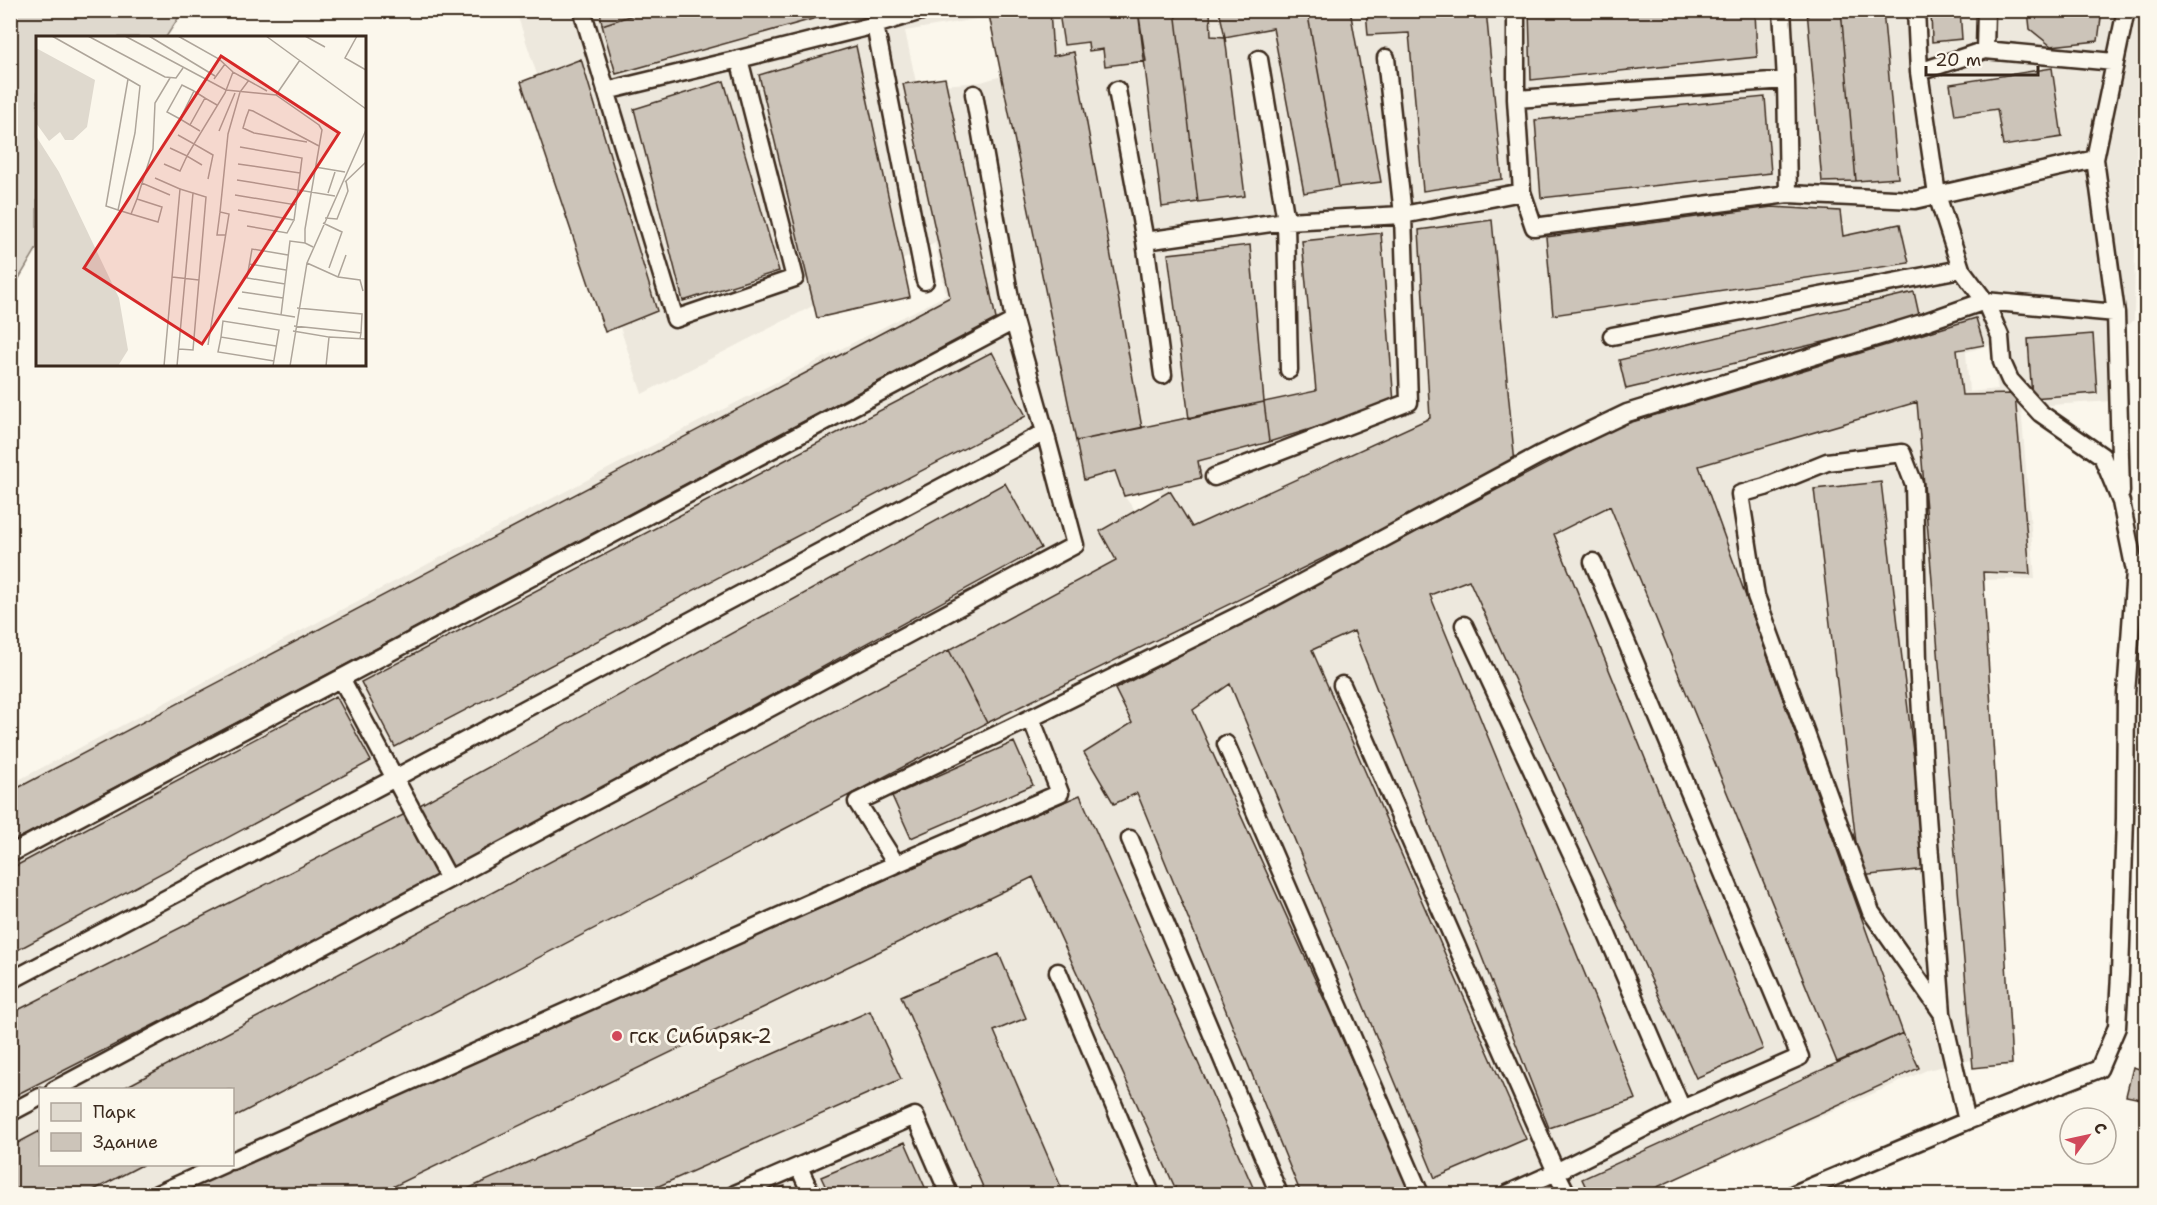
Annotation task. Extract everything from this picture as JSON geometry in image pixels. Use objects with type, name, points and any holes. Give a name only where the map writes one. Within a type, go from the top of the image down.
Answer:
[{"type":"lane","points":[[582,10],[675,320],[795,278],[739,59]]},
{"type":"lane","points":[[606,91],[875,25],[925,10]]},
{"type":"lane","points":[[1516,10],[1516,99],[1522,192],[1534,227],[1788,194],[1916,200],[2095,159]]},
{"type":"lane","points":[[1782,10],[1788,194]]},
{"type":"lane","points":[[1796,1194],[1967,1121],[2099,1069],[2117,1026],[2125,841],[2126,694],[2141,571],[2121,502],[2102,456],[2040,413],[2010,380],[2002,362],[2000,336],[1985,301],[1960,269],[1937,195],[1919,72],[1916,10]]},
{"type":"lane","points":[[1985,50],[1986,10]]},
{"type":"lane","points":[[2121,502],[2116,313],[2095,159],[2126,10]]},
{"type":"lane","points":[[875,25],[925,281]]},
{"type":"lane","points":[[1919,72],[1985,50],[2115,62]]},
{"type":"lane","points":[[1259,58],[1286,221],[1289,370]]},
{"type":"lane","points":[[1214,477],[1410,402],[1403,215],[1386,58]]},
{"type":"lane","points":[[1516,99],[1786,80]]},
{"type":"lane","points":[[1117,90],[1145,241],[1162,375]]},
{"type":"lane","points":[[56,1088],[1075,545],[1014,321],[974,94]]},
{"type":"lane","points":[[1145,241],[1286,221],[1403,215],[1522,192]]},
{"type":"lane","points":[[1612,336],[1960,269]]},
{"type":"lane","points":[[896,864],[857,802],[1260,605],[1539,455],[1627,413],[1922,323],[1985,301],[2116,313]]},
{"type":"lane","points":[[10,854],[1014,321]]},
{"type":"lane","points":[[10,981],[1045,432]]},
{"type":"lane","points":[[1942,1013],[1871,912],[1756,596],[1740,494],[1765,488],[1827,462],[1902,453],[1914,484],[1919,674],[1942,1013],[1967,1121]]},
{"type":"lane","points":[[1507,1194],[1682,1109],[1800,1058],[1593,562]]},
{"type":"lane","points":[[1464,625],[1584,881],[1682,1109]]},
{"type":"lane","points":[[341,678],[449,879]]},
{"type":"lane","points":[[1342,686],[1567,1194]]},
{"type":"lane","points":[[234,1160],[1060,793],[1031,718]]},
{"type":"lane","points":[[1226,744],[1420,1194]]},
{"type":"lane","points":[[1130,839],[1279,1194]]},
{"type":"lane","points":[[1058,972],[1151,1194]]},
{"type":"lane","points":[[10,1113],[39,1098]]},
{"type":"lane","points":[[735,1194],[915,1116],[949,1194]]},
{"type":"lane","points":[[157,1194],[220,1166]]},
{"type":"lane","points":[[799,1167],[811,1194]]},
{"type":"shaded area","points":[[516,11],[1023,11],[905,31],[917,87],[981,82],[1033,67],[1108,451],[1124,496],[1143,521],[1180,531],[1145,463],[1035,11],[2146,11],[2146,34],[2138,37],[2134,320],[2109,344],[2111,401],[2021,407],[2035,579],[1976,580],[2012,1068],[1976,1059],[1927,1070],[1641,1194],[11,1194],[11,784],[640,452],[946,295],[935,243],[642,394]],"holes":[[[1990,345],[1998,389],[1969,392],[1966,352]]]},
{"type":"green space","points":[[11,10],[183,11],[167,36],[36,36],[36,250],[11,292]]},
{"type":"building","points":[[600,10],[648,10],[602,25]]},
{"type":"building","points":[[648,10],[845,10],[616,74],[602,25]]},
{"type":"building","points":[[988,10],[1050,10],[1053,56],[1074,52],[1142,428],[1076,441]]},
{"type":"building","points":[[1050,10],[1138,10],[1146,61],[1105,66],[1103,49],[1089,51],[1088,42],[1064,45],[1059,13],[1051,14]]},
{"type":"building","points":[[1138,10],[1175,10],[1198,202],[1162,207]]},
{"type":"building","points":[[1175,10],[1210,10],[1211,36],[1225,37],[1245,196],[1198,202]]},
{"type":"building","points":[[1219,10],[1307,10],[1339,187],[1304,193],[1273,28],[1225,37]]},
{"type":"building","points":[[1307,10],[1350,10],[1381,182],[1339,187]]},
{"type":"building","points":[[1366,10],[1486,10],[1502,179],[1423,191],[1409,33],[1368,35]]},
{"type":"building","points":[[1529,10],[1755,10],[1757,57],[1531,80]]},
{"type":"building","points":[[1807,10],[1841,10],[1856,181],[1822,182]]},
{"type":"building","points":[[1841,10],[1883,10],[1898,178],[1856,181]]},
{"type":"building","points":[[1931,10],[1960,10],[1962,39],[1932,42]]},
{"type":"building","points":[[2028,10],[2102,10],[2098,41],[2051,46],[2030,29]]},
{"type":"building","points":[[856,46],[910,297],[817,318],[759,75]]},
{"type":"building","points":[[581,59],[657,311],[605,332],[521,82]]},
{"type":"building","points":[[2052,68],[2062,137],[2003,146],[1997,109],[1955,115],[1950,84]]},
{"type":"building","points":[[945,78],[996,319],[10,843],[10,792],[950,297],[903,84]]},
{"type":"building","points":[[724,81],[779,271],[683,301],[634,109]]},
{"type":"building","points":[[1765,97],[1771,173],[1541,198],[1535,120]]},
{"type":"building","points":[[1772,207],[1840,211],[1843,236],[1900,224],[1909,263],[1553,315],[1546,237]]},
{"type":"building","points":[[1492,220],[1515,464],[987,723],[949,650],[1116,560],[1100,531],[1170,491],[1192,527],[1430,418],[1419,230]]},
{"type":"building","points":[[1381,233],[1394,403],[1269,442],[1264,402],[1316,391],[1302,241]]},
{"type":"building","points":[[1250,245],[1264,402],[1189,419],[1168,254]]},
{"type":"building","points":[[1914,292],[1920,319],[1626,389],[1619,360]]},
{"type":"building","points":[[1976,318],[1984,345],[1957,350],[1962,395],[2015,394],[2030,574],[1983,572],[2012,1064],[1973,1068],[1917,402],[1699,466],[1903,1033],[1837,1062],[1610,506],[1554,534],[1763,1049],[1696,1078],[1469,580],[1430,595],[1636,1099],[1549,1128],[1354,631],[1312,650],[1526,1139],[1435,1178],[1230,684],[1193,710],[1412,1193],[1301,1194],[1137,793],[1114,804],[1084,753],[1132,723],[1115,689],[1619,426]]},
{"type":"building","points":[[2093,334],[2097,393],[2032,398],[2028,339]]},
{"type":"building","points":[[992,352],[1026,416],[395,747],[361,682]]},
{"type":"building","points":[[1264,402],[1269,442],[1198,461],[1201,478],[1124,496],[1115,471],[1084,480],[1076,441]]},
{"type":"building","points":[[1881,482],[1927,869],[1860,876],[1814,489]]},
{"type":"building","points":[[1005,483],[1041,548],[449,871],[416,807]]},
{"type":"building","points":[[949,650],[987,723],[234,1117],[234,1088],[124,1088]]},
{"type":"building","points":[[336,696],[371,761],[10,954],[10,869]]},
{"type":"building","points":[[1014,742],[1033,785],[911,838],[892,796]]},
{"type":"building","name":"гск Сибиряк-2","points":[[1080,795],[1256,1194],[1178,1194],[1033,877],[378,1194],[165,1194],[229,1166],[234,1166],[234,1164]]},
{"type":"building","points":[[405,814],[440,879],[10,1098],[10,1014]]},
{"type":"building","points":[[999,954],[1026,1018],[994,1031],[1064,1194],[986,1194],[901,996]]},
{"type":"building","points":[[870,1011],[901,1079],[644,1194],[561,1194],[560,1190],[551,1194],[456,1194]]},
{"type":"building","points":[[1903,1033],[1919,1068],[1642,1194],[1589,1194],[1582,1179]]},
{"type":"building","points":[[2133,1067],[2146,1071],[2146,1100],[2126,1096]]},
{"type":"building","points":[[39,1132],[39,1166],[140,1166],[86,1194],[10,1194],[10,1147]]},
{"type":"building","points":[[905,1142],[928,1194],[829,1194],[821,1177]]},
{"type":"building","points":[[785,1186],[788,1194],[765,1194]]},
{"type":"place","name":"гск Сибиряк-2","points":[[617,1036]]}]
